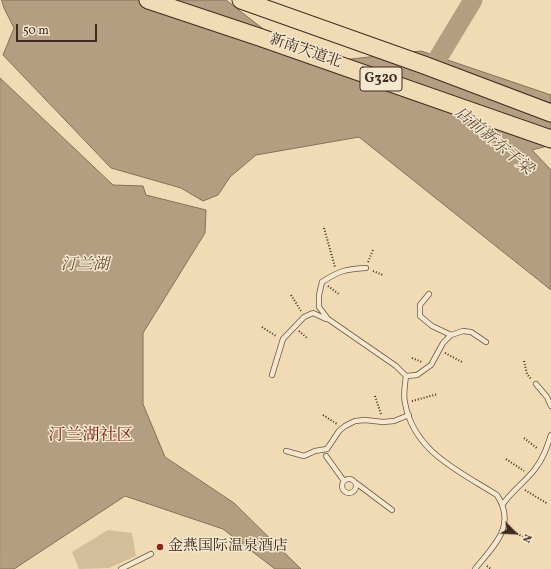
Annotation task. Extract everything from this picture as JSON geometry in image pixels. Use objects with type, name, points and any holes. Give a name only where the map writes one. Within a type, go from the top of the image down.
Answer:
[{"type":"highway","name":"新南大道北","points":[[148,0],[259,37],[551,139]]},
{"type":"highway","name":"新南大道北","points":[[245,1],[548,112]]},
{"type":"lane","points":[[328,319],[319,307],[318,295],[322,282],[336,272],[349,269],[366,268]]},
{"type":"lane","points":[[429,294],[420,304],[420,316],[432,326],[451,334],[463,331],[471,332],[486,342]]},
{"type":"lane","points":[[272,375],[283,339],[304,317],[313,313],[319,307]]},
{"type":"lane","points":[[313,313],[328,319],[396,366],[406,376],[405,402],[409,415],[422,442],[443,462],[497,495],[502,504],[505,515],[503,532],[475,569]]},
{"type":"lane","points":[[406,376],[417,375],[431,365],[439,350],[451,334]]},
{"type":"lane","points":[[536,384],[548,397],[551,406]]},
{"type":"lane","points":[[326,456],[327,449],[339,431],[355,421],[394,421],[409,415]]},
{"type":"lane","points":[[502,504],[509,495],[530,475],[541,460],[551,435]]},
{"type":"lane","points":[[286,451],[304,456],[315,451],[327,449]]},
{"type":"lane","points":[[315,451],[326,456],[344,481]]},
{"type":"lane","points":[[344,481],[351,479],[392,510]]},
{"type":"lane","points":[[344,481],[342,488],[344,492],[349,494],[355,491],[356,484]]},
{"type":"lane","points":[[497,495],[509,495]]},
{"type":"lane","points":[[121,569],[151,554]]},
{"type":"path","points":[[324,228],[336,272]]},
{"type":"path","points":[[322,282],[340,295]]},
{"type":"path","points":[[291,295],[304,317]]},
{"type":"path","points":[[262,327],[283,339]]},
{"type":"path","points":[[439,350],[462,362]]},
{"type":"path","points":[[524,361],[527,374],[536,384]]},
{"type":"path","points":[[405,402],[438,394]]},
{"type":"path","points":[[375,396],[383,422]]},
{"type":"path","points":[[323,415],[343,428]]},
{"type":"path","points":[[524,438],[544,453]]},
{"type":"path","points":[[506,459],[530,475]]},
{"type":"path","points":[[519,486],[548,504]]},
{"type":"path","points":[[504,525],[527,539]]},
{"type":"shaded area","points":[[108,530],[132,533],[136,556],[109,568],[79,569],[72,552]]},
{"type":"water","name":"店前新东干梁","points":[[2,0],[226,0],[308,64],[421,51],[551,95],[551,145],[532,150],[551,170],[551,290],[359,137],[256,155],[230,177],[218,195],[203,201],[181,188],[111,168],[3,55],[14,28],[4,8]]},
{"type":"water","name":"汀兰湖","points":[[0,78],[113,185],[143,186],[146,195],[206,210],[205,233],[143,333],[143,404],[165,457],[234,503],[301,569],[275,569],[223,529],[125,496],[14,569],[0,569]]},
{"type":"waterway","points":[[426,78],[473,0]]},
{"type":"place","name":"金燕国际温泉酒店","points":[[160,547]]},
{"type":"district","name":"汀兰湖社区","points":[[91,437]]}]
